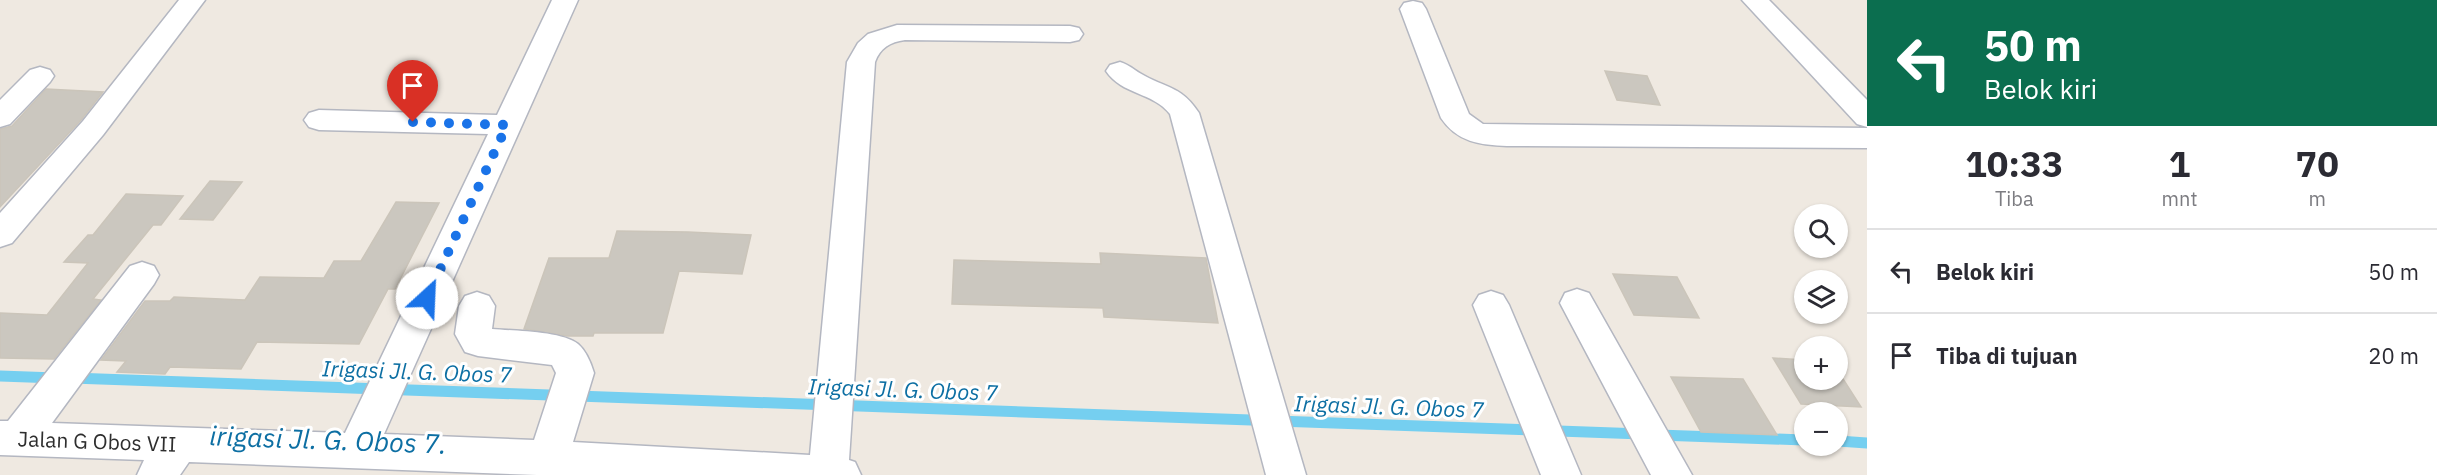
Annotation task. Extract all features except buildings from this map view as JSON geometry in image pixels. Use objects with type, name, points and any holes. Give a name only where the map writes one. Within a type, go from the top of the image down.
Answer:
[{"type":"street","points":[[0,235],[93,129],[192,0]]},
{"type":"street","points":[[337,458],[507,125],[565,0]]},
{"type":"street","points":[[1755,0],[1867,116]]},
{"type":"street","points":[[1413,9],[1456,118],[1461,126],[1474,133],[1518,136],[1867,138]]},
{"type":"street","points":[[828,474],[861,62],[864,52],[872,43],[881,38],[904,32],[1070,34]]},
{"type":"street","points":[[1120,71],[1130,82],[1170,96],[1184,113],[1286,475]]},
{"type":"street","points":[[0,117],[40,76]]},
{"type":"street","points":[[319,120],[507,125]]},
{"type":"street","points":[[8,438],[142,275]]},
{"type":"street","points":[[1577,303],[1672,475]]},
{"type":"street","points":[[1491,305],[1562,475]]},
{"type":"street","points":[[477,306],[473,334],[478,342],[551,349],[569,356],[575,373],[548,458]]},
{"type":"street","name":"Jalan G Obos VII","points":[[8,438],[179,444],[337,458],[505,465],[548,458],[744,472],[841,475]]},
{"type":"street","points":[[156,475],[179,444]]},
{"type":"waterway","name":"Irigasi Jl. G. Obos 7","points":[[0,376],[56,378]]},
{"type":"waterway","name":"Irigasi Jl. G. Obos 7","points":[[72,378],[1642,434]]},
{"type":"waterway","name":"Irigasi Jl. G. Obos 7","points":[[1658,435],[1794,440]]},
{"type":"waterway","name":"Irigasi Jl. G. Obos 7","points":[[1848,442],[1867,443]]},
{"type":"route","points":[[413,122],[507,125],[427,298]]},
{"type":"water label","name":"irigasi Jl. G. Obos 7.","points":[[328,439]]}]
